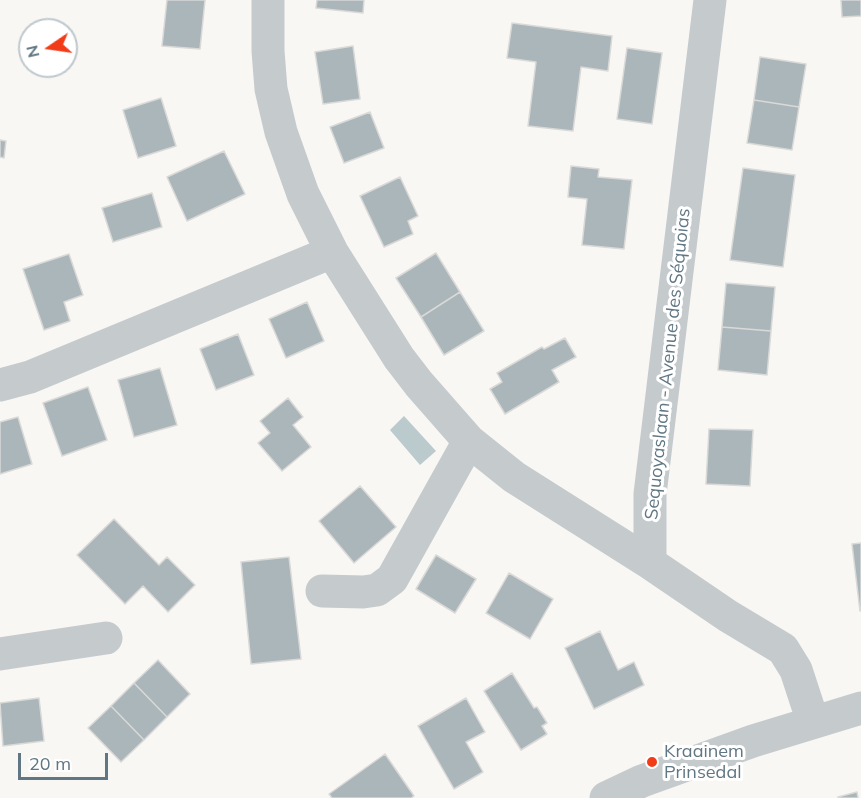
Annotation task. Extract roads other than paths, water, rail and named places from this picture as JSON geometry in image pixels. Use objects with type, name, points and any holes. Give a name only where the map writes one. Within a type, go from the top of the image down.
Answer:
[{"type":"street","points":[[268,0],[267,51],[271,89],[281,132],[303,194],[332,252],[399,358],[469,441],[514,477],[650,563],[728,616],[783,649],[796,669],[813,722]]},
{"type":"street","name":"Sequoyaslaan - Avenue des Séquoias","points":[[650,563],[650,495],[710,0]]},
{"type":"street","points":[[0,385],[41,373],[332,252]]},
{"type":"street","points":[[322,591],[377,590],[392,579],[469,441]]},
{"type":"street","points":[[0,654],[106,638]]},
{"type":"street","points":[[606,798],[642,781],[753,741],[861,708]]},
{"type":"place","name":"Kraainem Prinsedal","points":[[652,762]]}]
